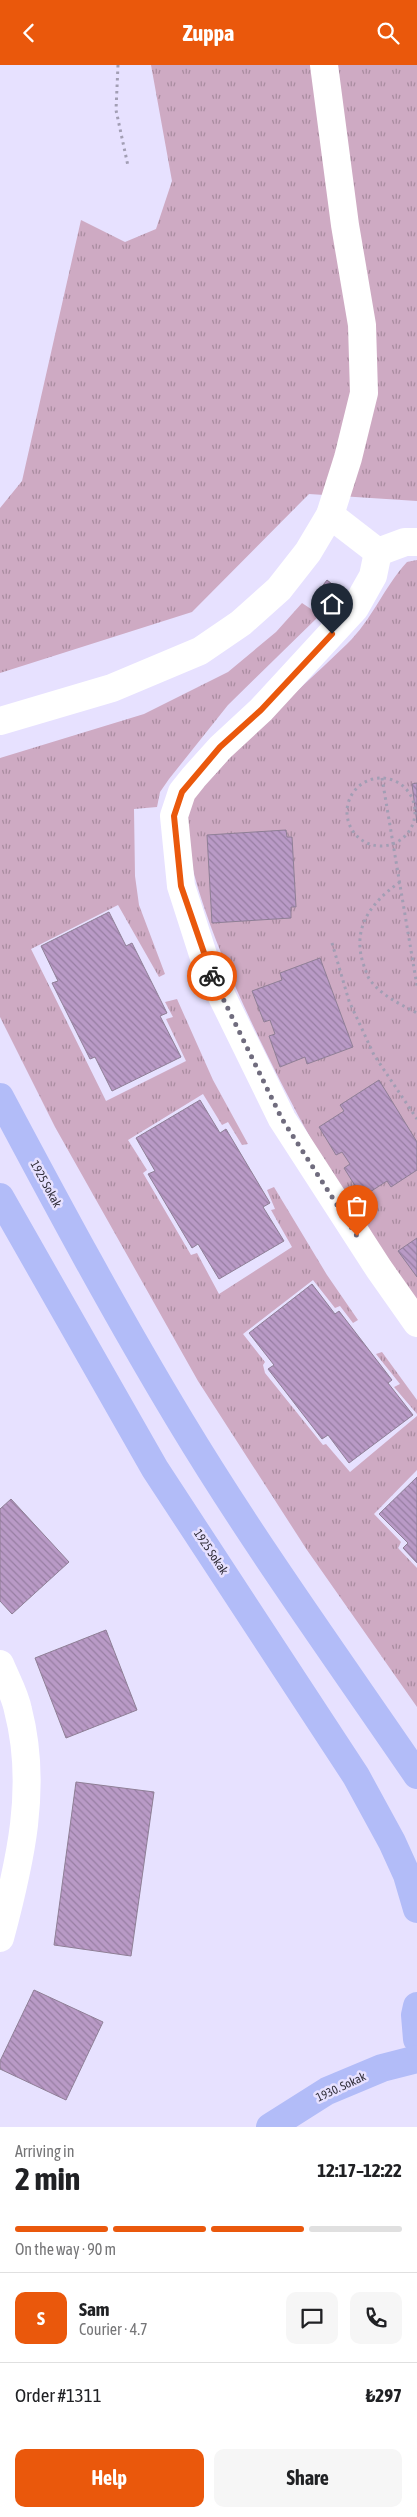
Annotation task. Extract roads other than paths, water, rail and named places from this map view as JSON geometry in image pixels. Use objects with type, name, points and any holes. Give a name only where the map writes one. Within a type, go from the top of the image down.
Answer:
[{"type":"main road","name":"1925 Sokak","points":[[0,1097],[96,1273],[181,1423],[335,1658],[417,1775]]},
{"type":"main road","name":"1925 Sokak","points":[[0,1197],[155,1469],[356,1776],[392,1842],[407,1875],[417,1909]]},
{"type":"main road","points":[[417,2006],[415,2015],[417,2039]]},
{"type":"main road","name":"1930. Sokak","points":[[270,2127],[327,2091],[382,2068],[417,2059]]},
{"type":"street","points":[[0,721],[112,688],[200,651],[241,623],[279,589],[308,553],[330,515],[348,458],[364,393],[362,325],[345,225],[324,65]]},
{"type":"street","points":[[330,515],[378,551]]},
{"type":"street","points":[[378,551],[405,542],[417,542]]},
{"type":"street","points":[[378,551],[373,576],[355,608],[261,710],[220,747],[182,792],[174,816],[181,886],[206,964],[282,1119],[379,1269],[417,1323]]},
{"type":"street","points":[[0,1664],[18,1708],[27,1754],[28,1787],[23,1839],[0,1939]]}]
